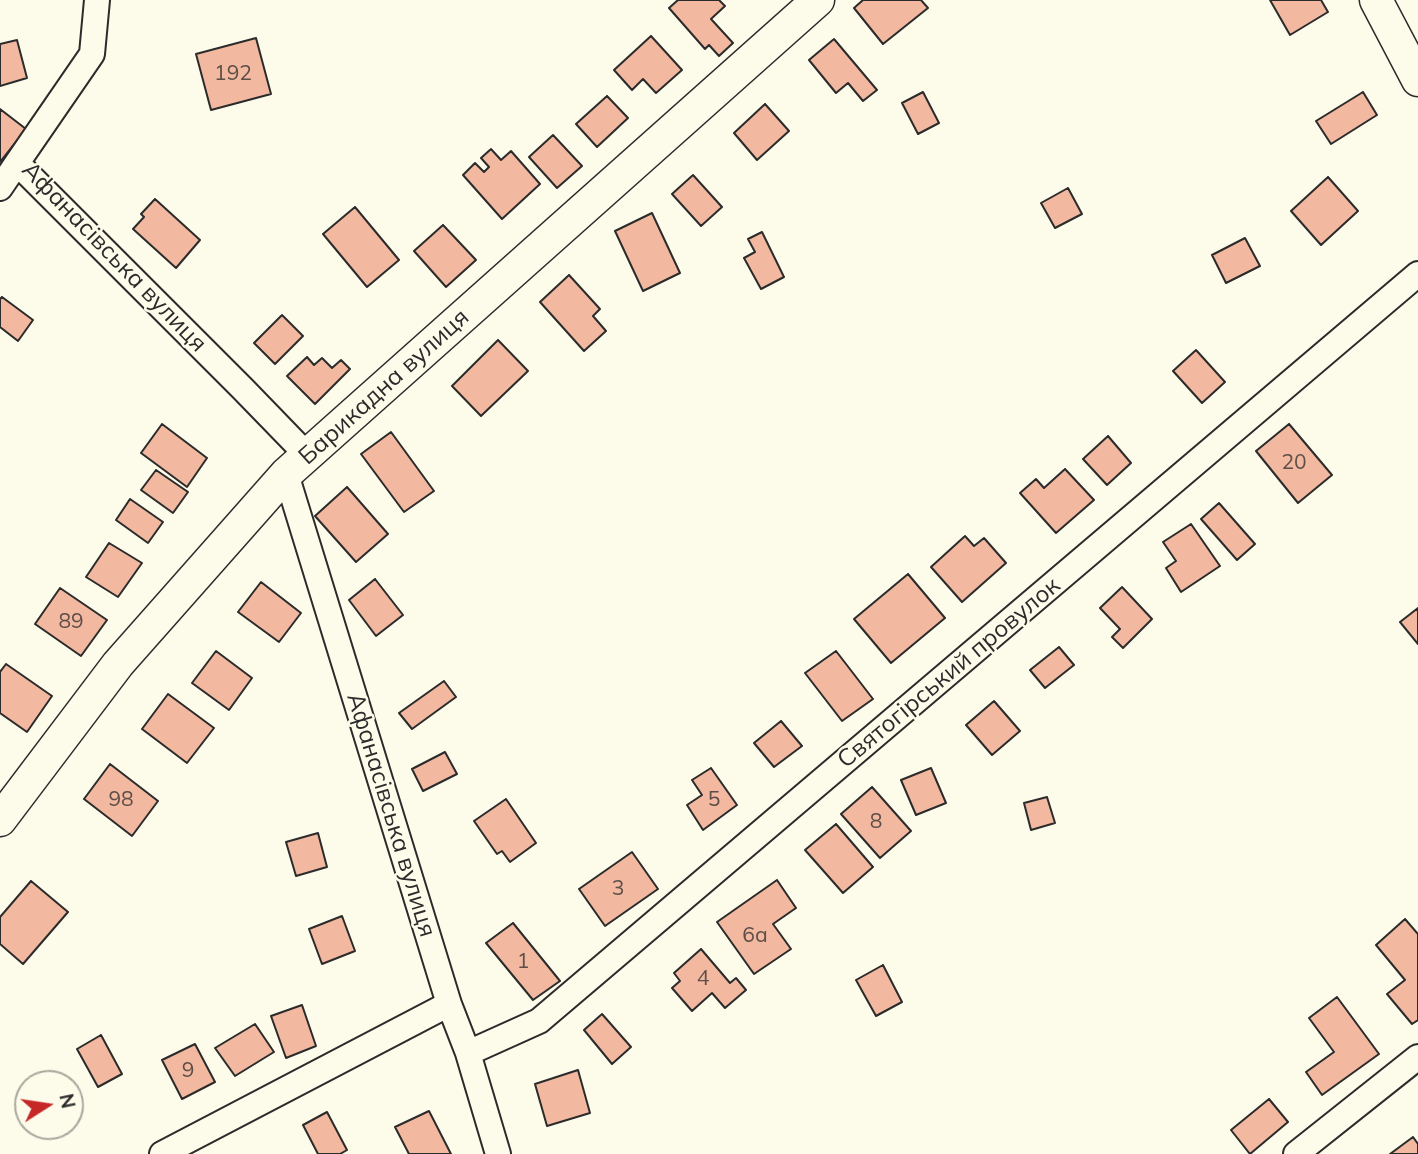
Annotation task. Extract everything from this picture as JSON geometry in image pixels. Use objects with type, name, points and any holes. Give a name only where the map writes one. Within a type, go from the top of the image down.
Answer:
[{"type":"street","name":"Афанасівська вулиця","points":[[97,0],[92,54],[17,163],[243,389],[297,465],[449,1004],[468,1054],[498,1154]]},
{"type":"street","name":"Барикадна вулиця","points":[[0,820],[118,664],[297,465],[818,0]]},
{"type":"street","points":[[1376,0],[1418,80]]},
{"type":"street","points":[[0,188],[17,163]]},
{"type":"street","name":"Святогірський провулок","points":[[468,1054],[539,1021],[1418,274]]},
{"type":"street","points":[[162,1154],[449,1004]]},
{"type":"street","points":[[1296,1154],[1418,1057]]},
{"type":"building","points":[[678,0],[719,0],[725,6],[711,19],[733,43],[719,56],[709,45],[705,49],[669,8]]},
{"type":"building","points":[[863,0],[921,0],[928,8],[883,44],[854,8]]},
{"type":"building","points":[[1270,0],[1321,0],[1328,12],[1290,35]]},
{"type":"building","points":[[651,36],[682,70],[656,93],[643,79],[632,90],[614,70]]},
{"type":"building","points":[[256,38],[271,94],[211,110],[196,54]]},
{"type":"building","points":[[834,39],[877,90],[863,101],[848,83],[836,93],[809,60]]},
{"type":"building","points":[[17,40],[27,78],[0,86],[0,44]]},
{"type":"building","points":[[923,92],[939,123],[918,134],[902,103]]},
{"type":"building","points":[[1363,92],[1377,115],[1331,144],[1316,121]]},
{"type":"building","points":[[607,96],[628,118],[597,147],[576,124]]},
{"type":"building","points":[[765,104],[789,131],[757,160],[734,133]]},
{"type":"building","points":[[0,109],[26,129],[0,162]]},
{"type":"building","points":[[553,135],[582,166],[557,188],[529,157]]},
{"type":"building","points":[[491,149],[501,160],[511,151],[540,184],[502,219],[463,175],[475,163],[484,172],[489,167],[481,158]]},
{"type":"building","points":[[693,175],[722,207],[701,226],[672,194]]},
{"type":"building","points":[[1328,177],[1358,211],[1321,245],[1291,211]]},
{"type":"building","points":[[1068,188],[1082,214],[1055,228],[1041,203]]},
{"type":"building","points":[[155,199],[200,240],[176,268],[133,229],[144,217],[141,214]]},
{"type":"building","points":[[355,207],[399,260],[367,287],[323,234]]},
{"type":"building","points":[[652,213],[680,273],[643,291],[615,231]]},
{"type":"building","points":[[443,225],[476,260],[446,287],[414,251]]},
{"type":"building","points":[[762,232],[784,277],[761,289],[744,258],[755,252],[748,239]]},
{"type":"building","points":[[1245,238],[1260,266],[1226,283],[1212,255]]},
{"type":"building","points":[[569,275],[600,309],[593,316],[606,331],[584,351],[540,302]]},
{"type":"building","points":[[2,297],[33,320],[18,341],[0,327]]},
{"type":"building","points":[[282,315],[303,336],[275,364],[254,343]]},
{"type":"building","points":[[498,340],[528,371],[481,416],[452,386]]},
{"type":"building","points":[[1196,350],[1225,382],[1202,403],[1173,371]]},
{"type":"building","points":[[307,357],[314,365],[322,358],[332,368],[341,360],[350,369],[315,404],[287,376]]},
{"type":"building","points":[[162,424],[207,458],[187,487],[141,453]]},
{"type":"building","points":[[1289,424],[1332,475],[1298,503],[1256,451]]},
{"type":"building","points":[[391,432],[434,491],[404,512],[361,454]]},
{"type":"building","points":[[1108,436],[1131,463],[1107,485],[1083,459]]},
{"type":"building","points":[[1065,469],[1094,500],[1056,533],[1020,493],[1036,479],[1044,488]]},
{"type":"building","points":[[156,470],[188,492],[173,513],[141,490]]},
{"type":"building","points":[[347,487],[388,534],[356,562],[315,516]]},
{"type":"building","points":[[130,499],[163,522],[148,543],[116,520]]},
{"type":"building","points":[[1219,503],[1255,544],[1237,560],[1201,519]]},
{"type":"building","points":[[1191,524],[1220,566],[1181,592],[1166,568],[1176,561],[1163,542]]},
{"type":"building","points":[[965,536],[974,546],[984,538],[1006,563],[962,602],[931,567]]},
{"type":"building","points":[[109,543],[142,563],[118,597],[86,577]]},
{"type":"building","points":[[908,574],[945,618],[891,663],[854,619]]},
{"type":"building","points":[[375,579],[403,615],[376,636],[349,600]]},
{"type":"building","points":[[261,582],[301,613],[279,642],[238,612]]},
{"type":"building","points":[[1122,587],[1152,619],[1123,648],[1112,637],[1120,629],[1100,608]]},
{"type":"building","points":[[60,588],[107,620],[81,656],[35,624]]},
{"type":"building","points":[[1418,608],[1418,644],[1400,622]]},
{"type":"building","points":[[1059,647],[1074,665],[1045,688],[1030,670]]},
{"type":"building","points":[[216,651],[252,678],[229,710],[192,683]]},
{"type":"building","points":[[836,651],[873,699],[842,721],[805,673]]},
{"type":"building","points":[[6,664],[52,696],[27,732],[0,713],[0,672]]},
{"type":"building","points":[[444,681],[456,697],[412,729],[399,713]]},
{"type":"building","points":[[168,694],[214,728],[187,763],[142,729]]},
{"type":"building","points":[[994,701],[1020,731],[992,755],[966,725]]},
{"type":"building","points":[[781,721],[802,746],[774,767],[754,743]]},
{"type":"building","points":[[445,752],[457,774],[423,791],[412,769]]},
{"type":"building","points":[[110,764],[158,801],[132,836],[84,799]]},
{"type":"building","points":[[711,768],[737,805],[703,830],[687,805],[702,795],[692,780]]},
{"type":"building","points":[[931,768],[946,803],[916,815],[901,780]]},
{"type":"building","points":[[872,787],[911,831],[880,858],[841,814]]},
{"type":"building","points":[[1047,797],[1055,823],[1031,830],[1024,803]]},
{"type":"building","points":[[506,799],[536,843],[510,862],[502,851],[497,854],[474,821]]},
{"type":"building","points":[[836,824],[873,867],[843,893],[805,850]]},
{"type":"building","points":[[318,833],[327,867],[296,876],[286,842]]},
{"type":"building","points":[[632,852],[658,889],[605,926],[579,889]]},
{"type":"building","points":[[777,880],[796,908],[773,924],[791,949],[754,974],[717,922]]},
{"type":"building","points":[[31,881],[68,912],[23,964],[0,944],[0,917]]},
{"type":"building","points":[[342,916],[355,951],[322,964],[309,929]]},
{"type":"building","points":[[1405,919],[1418,934],[1418,1020],[1412,1024],[1387,994],[1405,980],[1376,945]]},
{"type":"building","points":[[513,923],[560,981],[533,1000],[486,943]]},
{"type":"building","points":[[701,949],[730,983],[736,978],[746,990],[725,1008],[712,993],[692,1011],[672,988],[680,981],[674,973]]},
{"type":"building","points":[[883,965],[902,1002],[876,1016],[856,980]]},
{"type":"building","points":[[1337,997],[1379,1054],[1322,1095],[1306,1072],[1334,1052],[1309,1018]]},
{"type":"building","points":[[302,1005],[316,1046],[286,1058],[271,1016]]},
{"type":"building","points":[[602,1014],[631,1047],[612,1064],[584,1030]]},
{"type":"building","points":[[255,1024],[274,1052],[235,1076],[215,1048]]},
{"type":"building","points":[[101,1035],[122,1074],[98,1087],[77,1049]]},
{"type":"building","points":[[195,1044],[215,1082],[182,1099],[162,1060]]},
{"type":"building","points":[[578,1070],[590,1113],[547,1126],[535,1084]]},
{"type":"building","points":[[1269,1099],[1288,1122],[1250,1154],[1231,1130]]},
{"type":"building","points":[[429,1111],[451,1154],[409,1154],[395,1127]]},
{"type":"building","points":[[327,1112],[347,1150],[340,1154],[318,1154],[303,1125]]},
{"type":"building","points":[[1413,1137],[1418,1144],[1418,1154],[1390,1154]]}]
